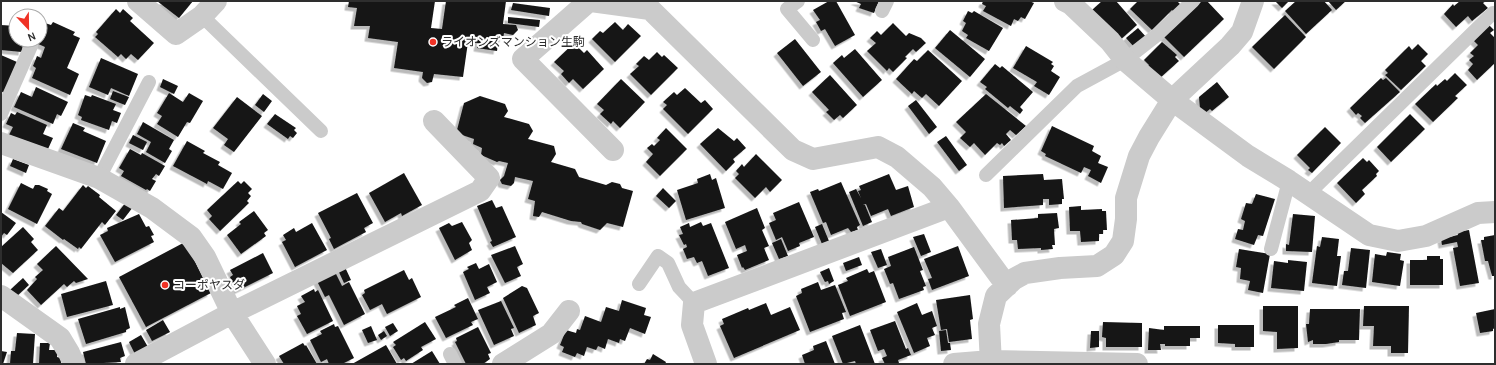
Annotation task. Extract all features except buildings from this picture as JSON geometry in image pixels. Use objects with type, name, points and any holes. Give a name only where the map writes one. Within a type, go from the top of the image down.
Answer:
[{"type":"street","points":[[138,1],[176,34],[209,8]]},
{"type":"street","points":[[613,150],[523,59],[590,1],[650,9],[793,150],[813,159],[878,147],[897,157],[932,187],[949,207],[1006,286]]},
{"type":"street","points":[[1065,1],[1071,4],[1110,41],[1125,60],[1172,100],[1248,156],[1289,181],[1369,235],[1398,241],[1426,236],[1478,213],[1495,212]]},
{"type":"street","points":[[991,363],[989,324],[992,308],[996,296],[1006,286],[1024,273],[1060,268],[1097,266],[1114,255],[1123,241],[1126,198],[1139,156],[1172,100],[1230,46],[1242,32],[1253,1]]},
{"type":"street","points":[[136,364],[232,313],[480,191],[489,178],[434,121]]},
{"type":"street","points":[[1,143],[99,178],[152,208],[191,237],[205,257],[232,313],[265,364]]},
{"type":"street","points":[[706,364],[692,325],[694,302],[949,207]]},
{"type":"street","points":[[1,296],[60,338],[74,364]]},
{"type":"street","points":[[503,364],[550,334],[569,311]]},
{"type":"street","points":[[954,364],[1137,364]]},
{"type":"lane","points":[[798,1],[787,9],[813,40]]},
{"type":"lane","points":[[986,175],[1076,86],[1125,60],[1157,35],[1193,1]]},
{"type":"lane","points":[[209,8],[321,131]]},
{"type":"lane","points":[[1308,194],[1493,12]]},
{"type":"lane","points":[[1,114],[30,48]]},
{"type":"lane","points":[[99,178],[149,82]]},
{"type":"lane","points":[[1271,249],[1289,181]]},
{"type":"lane","points":[[639,284],[658,256],[668,264],[679,287],[694,302]]},
{"type":"place","name":"ライオンズマンション生駒","points":[[433,42]]},
{"type":"place","name":"コーポヤスダ","points":[[165,285]]}]
